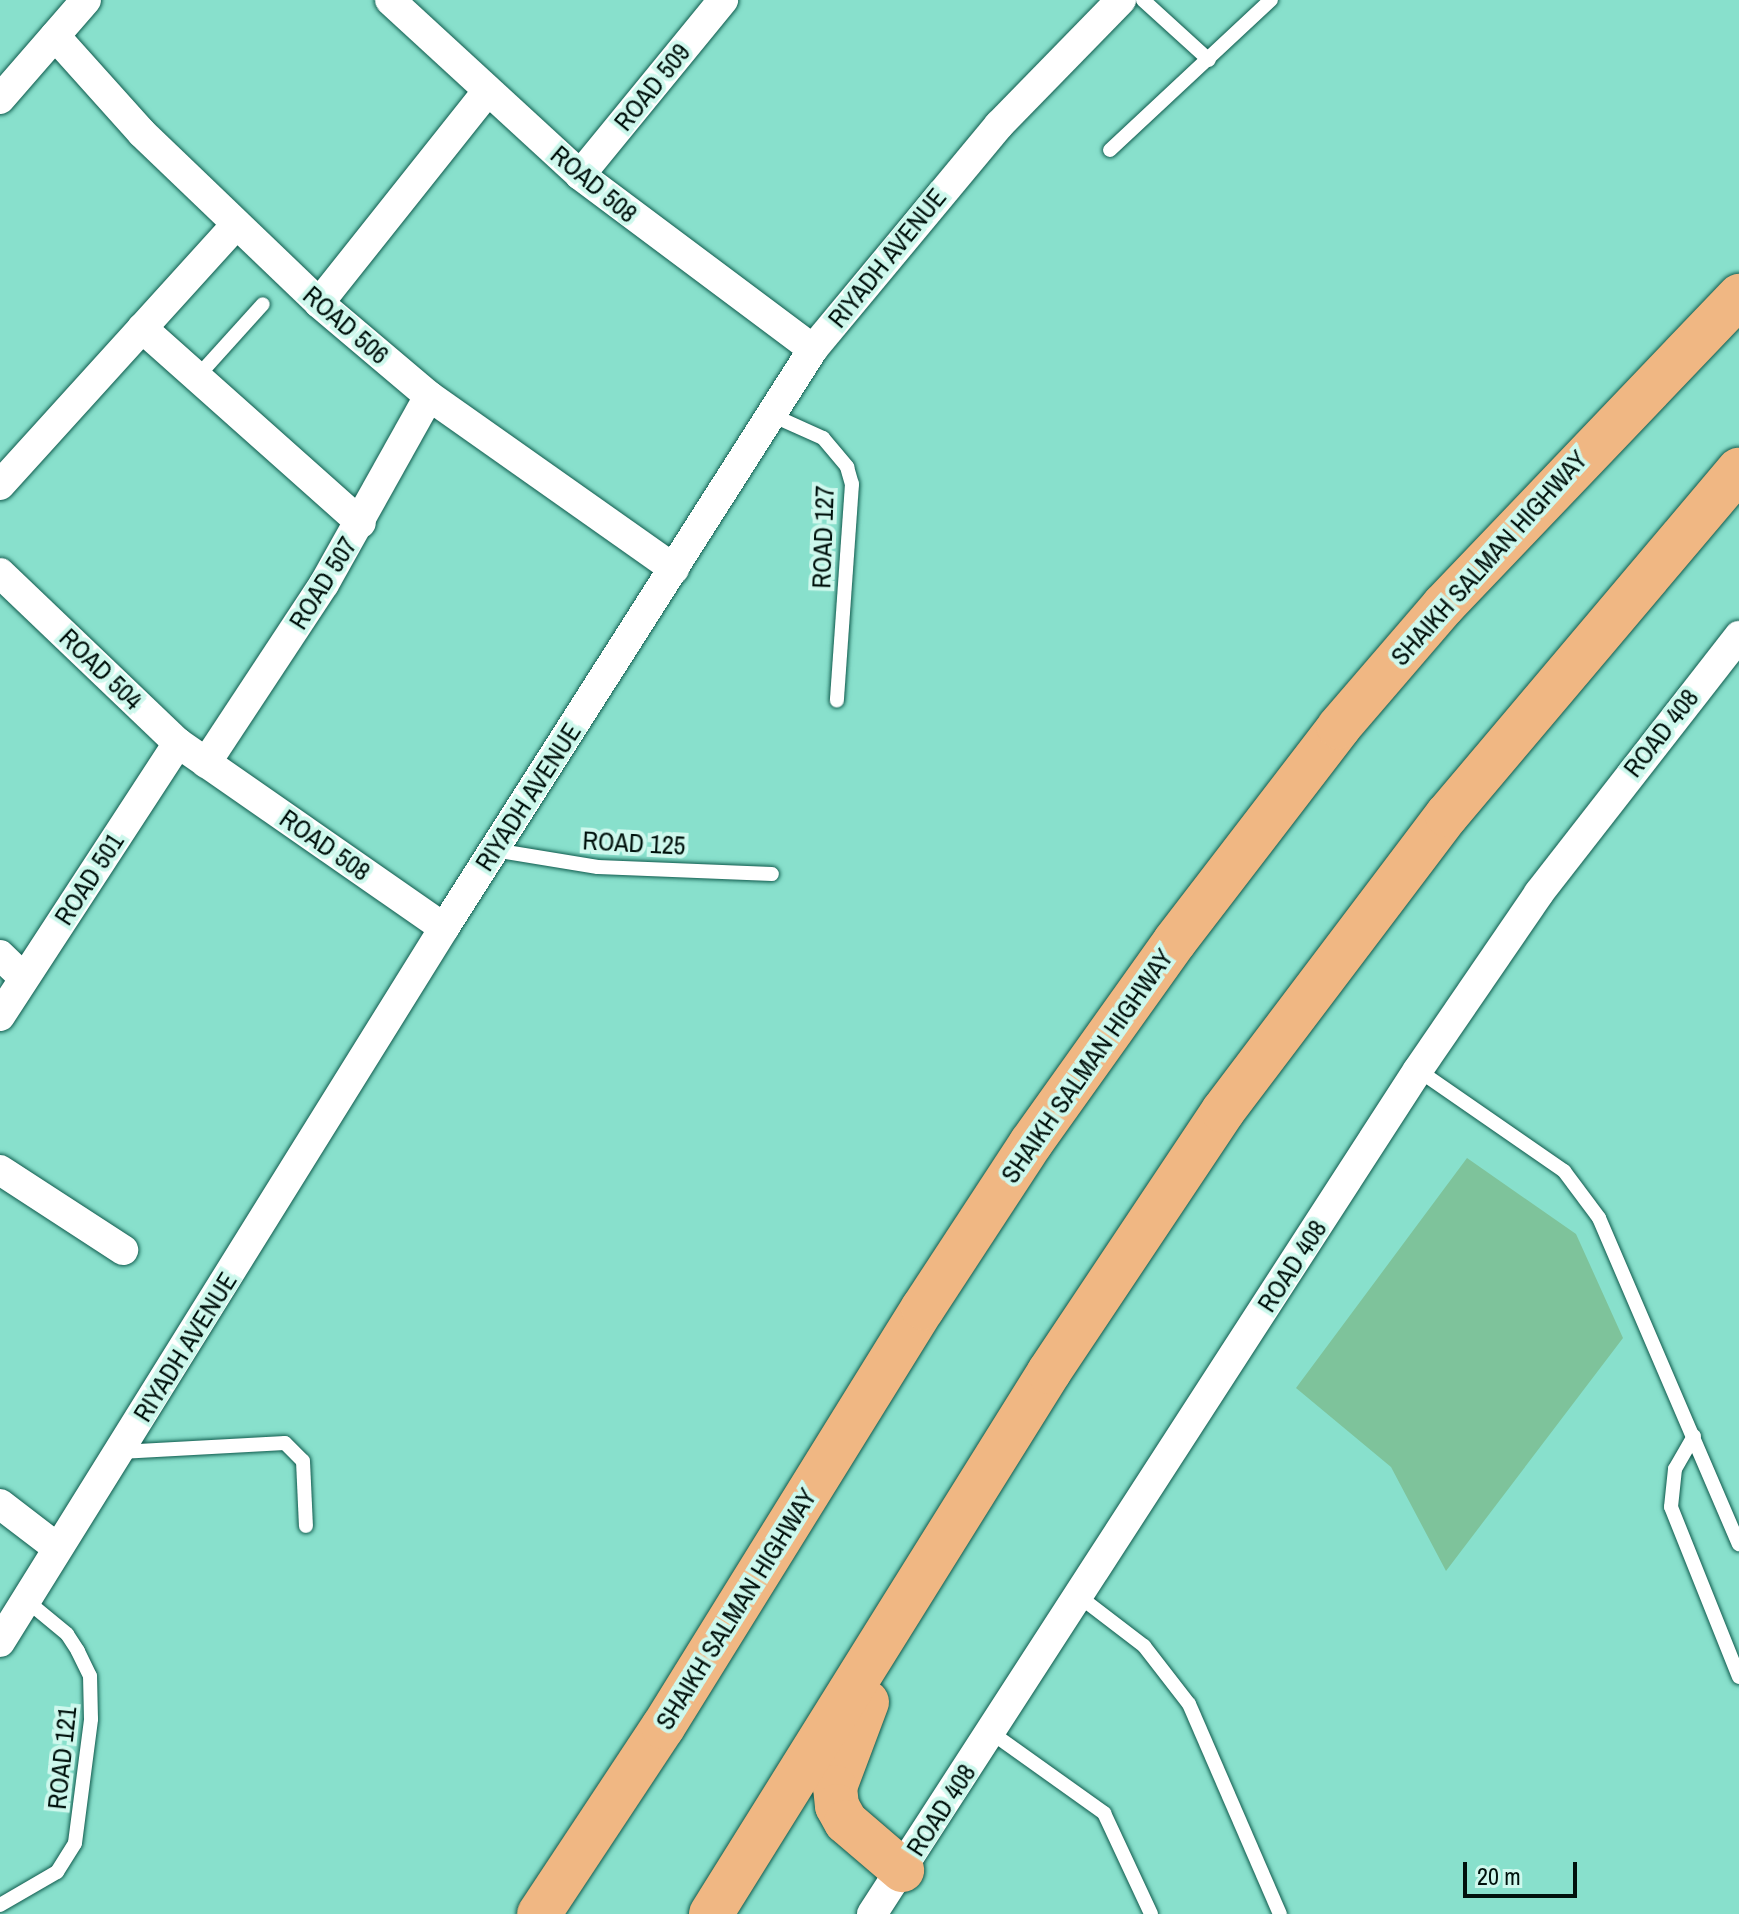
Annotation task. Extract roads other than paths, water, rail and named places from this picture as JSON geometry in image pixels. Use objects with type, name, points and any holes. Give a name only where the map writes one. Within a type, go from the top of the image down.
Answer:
[{"type":"main road","name":"SHAIKH SALMAN HIGHWAY","points":[[539,1914],[663,1727],[923,1308],[1031,1143],[1175,941],[1339,727],[1443,606],[1739,296]]},
{"type":"main road","points":[[711,1914],[1116,1269],[1291,1017],[1447,815],[1739,470]]},
{"type":"main road","points":[[871,1663],[868,1700],[835,1797],[846,1822],[902,1870]]},
{"type":"street","points":[[0,99],[86,0]]},
{"type":"street","name":"ROAD 508","points":[[390,0],[580,175],[813,349]]},
{"type":"street","name":"ROAD 509","points":[[580,175],[723,0]]},
{"type":"street","name":"RIYADH AVENUE","points":[[0,1642],[27,1601],[56,1547],[120,1452],[444,928],[774,416],[813,349],[958,172],[1121,0]]},
{"type":"street","name":"ROAD 506","points":[[55,36],[235,226],[319,303],[429,396],[674,569]]},
{"type":"street","points":[[319,303],[487,92]]},
{"type":"street","points":[[0,485],[235,226]]},
{"type":"street","points":[[142,328],[361,523]]},
{"type":"street","name":"ROAD 507","points":[[206,763],[361,523],[429,396]]},
{"type":"street","name":"ROAD 504","points":[[0,573],[178,743],[206,763]]},
{"type":"street","name":"ROAD 408","points":[[872,1914],[1080,1597],[1418,1070],[1539,893],[1739,636]]},
{"type":"street","name":"ROAD 501","points":[[0,1016],[178,743]]},
{"type":"street","name":"ROAD 508","points":[[206,763],[444,928]]},
{"type":"street","points":[[0,955],[24,978]]},
{"type":"street","points":[[0,1170],[123,1250]]},
{"type":"street","points":[[0,1504],[56,1547]]},
{"type":"lane","points":[[1143,0],[1209,60]]},
{"type":"lane","points":[[1110,150],[1271,0]]},
{"type":"lane","points":[[197,377],[263,304]]},
{"type":"lane","name":"ROAD 127","points":[[774,416],[823,438],[847,467],[852,484],[837,700]]},
{"type":"lane","name":"ROAD 125","points":[[494,850],[598,867],[772,874]]},
{"type":"lane","points":[[1418,1070],[1564,1171],[1583,1194],[1617,1253],[1739,1544]]},
{"type":"lane","points":[[1694,1436],[1675,1469],[1671,1507],[1739,1677]]},
{"type":"lane","points":[[120,1452],[285,1443],[303,1461],[306,1526]]},
{"type":"lane","points":[[1080,1597],[1144,1646],[1189,1704],[1280,1914]]},
{"type":"lane","name":"ROAD 121","points":[[0,1905],[41,1885],[71,1851],[79,1827],[91,1719],[90,1676],[78,1651],[67,1634],[27,1601]]},
{"type":"lane","points":[[992,1733],[1104,1813],[1151,1914]]}]
